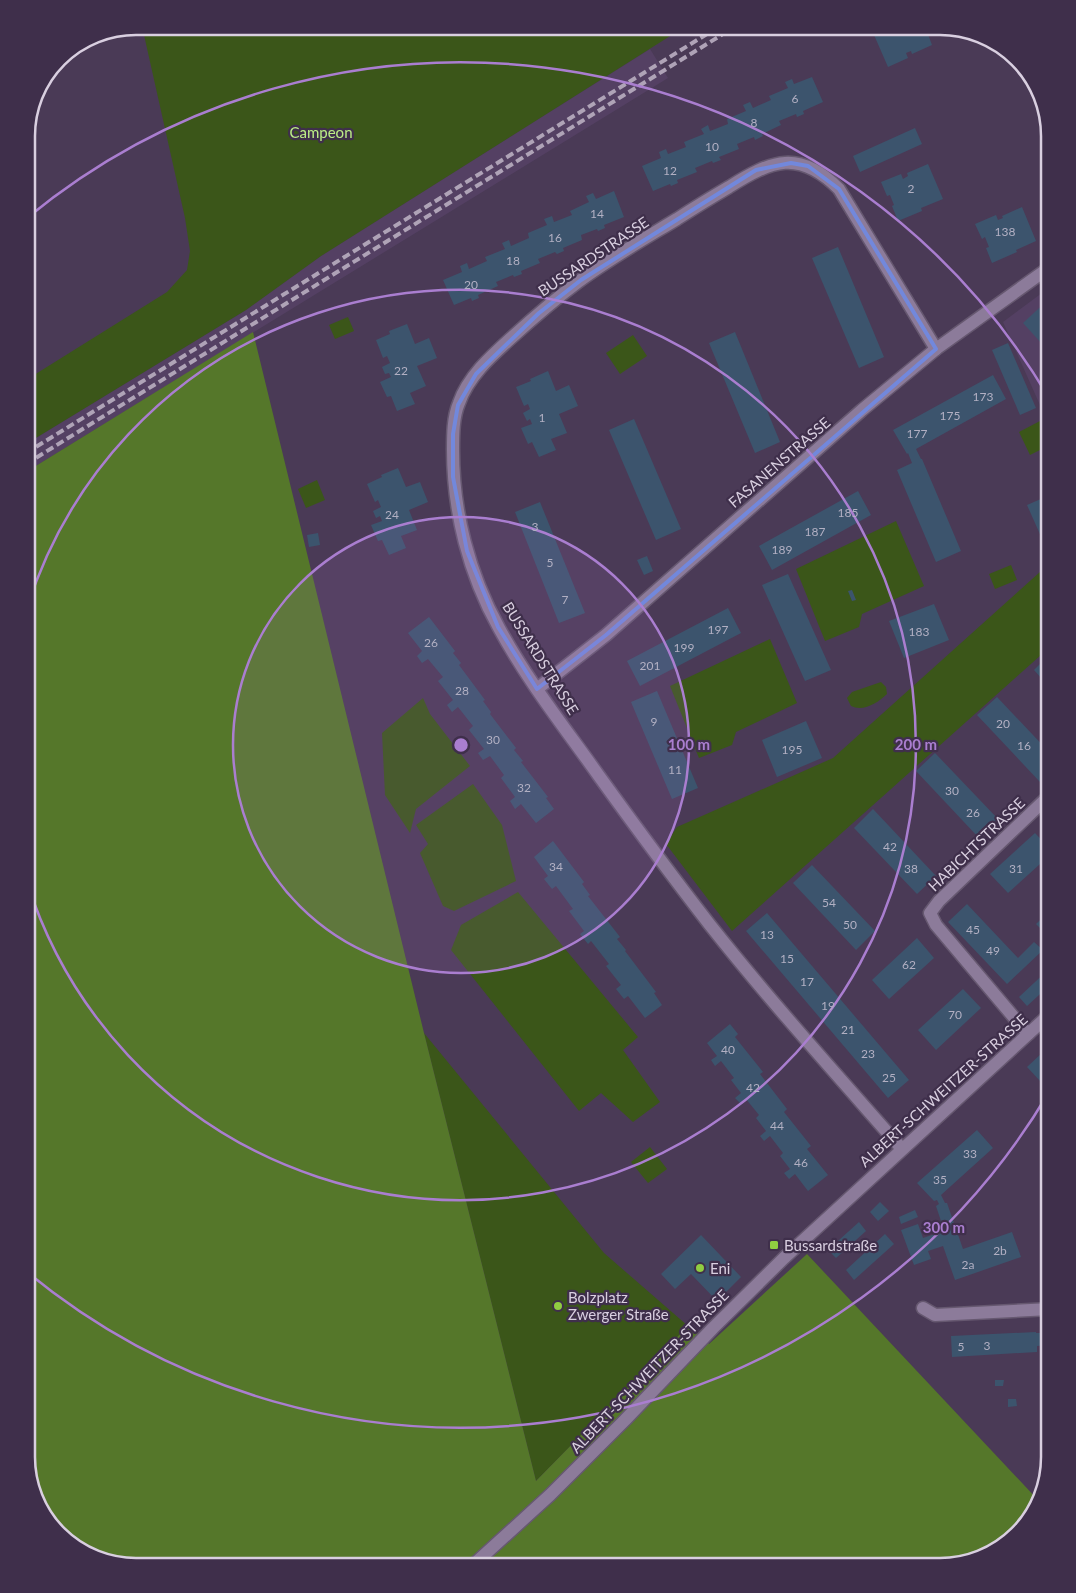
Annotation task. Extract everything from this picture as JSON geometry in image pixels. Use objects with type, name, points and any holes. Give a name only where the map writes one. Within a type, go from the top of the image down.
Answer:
[{"type":"street","name":"BUSSARDSTRASSE","points":[[902,1149],[769,996],[708,922],[656,854],[537,689],[498,627],[467,551],[453,477],[453,434],[458,405],[476,374],[494,353],[538,313],[581,280],[756,170],[776,163],[808,166],[826,176],[839,189],[936,348]]},
{"type":"street","name":"FASANENSTRASSE","points":[[537,689],[606,635],[862,410],[936,348],[1041,273]]},
{"type":"street","name":"HABICHTSTRASSE","points":[[1028,1034],[936,926],[930,913],[938,901],[1041,804]]},
{"type":"street","name":"ALBERT-SCHWEITZER-STRASSE","points":[[481,1558],[626,1420],[713,1328],[784,1258],[1041,1022]]},
{"type":"street","points":[[923,1308],[935,1315],[1041,1309]]},
{"type":"highlighted area","points":[[791,163],[808,166],[839,189],[936,349],[606,635],[537,689],[498,627],[467,551],[453,477],[453,434],[458,405],[476,374],[539,313],[581,280],[756,170]]},
{"type":"shaded area","points":[[650,49],[668,78],[35,466],[35,439],[246,310],[321,256]]},
{"type":"shaded area","points":[[1041,294],[1041,406],[1040,405],[1003,322]]},
{"type":"green space","name":"Campeon","points":[[144,35],[672,35],[321,256],[246,310],[35,439],[35,374],[167,292],[187,270],[190,251],[185,218]]},
{"type":"green space","points":[[348,317],[354,331],[335,339],[329,325]]},
{"type":"green space","points":[[253,332],[424,1033],[536,1481],[688,1326],[709,1344],[807,1254],[1033,1495],[1028,1508],[1012,1529],[991,1545],[979,1550],[966,1555],[940,1558],[129,1558],[103,1553],[91,1548],[64,1529],[48,1508],[43,1496],[38,1483],[35,1457],[35,466]]},
{"type":"green space","points":[[633,335],[647,356],[620,374],[606,353]]},
{"type":"green space","points":[[1040,421],[1041,450],[1030,455],[1019,432]]},
{"type":"green space","points":[[317,480],[325,500],[306,508],[298,489]]},
{"type":"green space","points":[[896,521],[924,586],[862,614],[859,627],[825,641],[796,569]]},
{"type":"green space","points":[[1011,565],[1017,580],[995,589],[989,574]]},
{"type":"green space","points":[[1041,571],[1041,655],[732,931],[666,844],[677,827],[833,758]]},
{"type":"green space","points":[[770,639],[797,703],[736,732],[732,745],[699,758],[670,686]]},
{"type":"green space","points":[[881,682],[886,687],[887,694],[875,703],[865,707],[856,708],[851,706],[847,698],[852,692]]},
{"type":"green space","points":[[423,698],[430,714],[470,766],[416,809],[410,833],[385,795],[382,733]]},
{"type":"green space","points":[[473,784],[502,825],[516,881],[454,911],[443,906],[420,853],[428,844],[416,825]]},
{"type":"green space","points":[[518,892],[638,1037],[623,1050],[660,1102],[633,1122],[601,1093],[579,1111],[451,950],[461,925]]},
{"type":"green space","points":[[424,1033],[604,1253],[688,1326],[536,1481]]},
{"type":"green space","points":[[650,1147],[667,1169],[648,1183],[631,1162]]},
{"type":"building","points":[[874,35],[928,35],[932,45],[912,54],[911,51],[906,53],[908,58],[888,67]]},
{"type":"building","points":[[812,77],[823,102],[803,111],[804,114],[797,117],[796,114],[779,121],[781,125],[762,134],[763,136],[755,140],[754,137],[737,144],[739,149],[719,157],[721,160],[713,163],[712,161],[695,168],[697,172],[677,180],[678,183],[653,191],[642,166],[661,158],[659,152],[666,149],[668,154],[686,147],[684,142],[704,134],[701,129],[708,125],[710,131],[728,124],[727,119],[746,111],[743,105],[750,102],[753,108],[771,100],[769,96],[788,88],[785,82],[792,79],[794,84]]},
{"type":"building","points":[[915,128],[922,144],[860,172],[853,156]]},
{"type":"building","points":[[928,164],[943,199],[921,208],[922,211],[898,221],[890,195],[887,196],[881,182],[901,174],[903,179],[908,176],[907,173]]},
{"type":"building","points":[[614,191],[624,217],[604,225],[605,228],[598,231],[597,229],[581,235],[582,240],[563,248],[564,251],[557,254],[555,252],[538,259],[540,263],[521,271],[522,274],[514,277],[513,275],[496,282],[498,286],[478,295],[479,298],[472,301],[471,298],[454,305],[443,280],[462,272],[460,266],[467,263],[469,269],[487,261],[485,257],[505,249],[502,243],[509,240],[511,246],[529,238],[528,233],[547,225],[544,219],[552,216],[554,222],[572,215],[570,211],[589,202],[586,196],[593,193],[596,199]]},
{"type":"building","points":[[1022,207],[1036,241],[992,263],[986,248],[989,247],[985,237],[982,239],[975,224],[996,215],[998,220],[1003,218],[1002,216]]},
{"type":"building","points":[[838,247],[884,357],[859,368],[812,258]]},
{"type":"building","points":[[1041,306],[1041,343],[1023,323]]},
{"type":"building","points":[[407,324],[415,344],[429,338],[437,358],[417,366],[426,386],[410,393],[415,404],[397,411],[391,396],[387,397],[380,382],[391,377],[389,373],[385,374],[382,367],[390,363],[387,356],[383,358],[376,340],[390,334],[389,331]]},
{"type":"building","points":[[735,332],[780,442],[755,453],[709,343]]},
{"type":"building","points":[[1008,343],[1036,408],[1020,415],[992,350]]},
{"type":"building","points":[[548,371],[556,391],[569,385],[578,406],[559,414],[567,433],[551,439],[556,450],[539,457],[532,442],[528,444],[521,428],[532,424],[530,419],[527,421],[523,413],[530,409],[528,404],[524,406],[516,387]]},
{"type":"building","points":[[993,375],[1006,399],[916,449],[961,551],[936,562],[897,470],[912,463],[908,453],[893,430]]},
{"type":"building","points":[[634,419],[681,529],[656,540],[609,430]]},
{"type":"building","points":[[398,468],[406,487],[420,482],[428,502],[409,510],[417,530],[401,536],[406,548],[389,555],[382,540],[378,541],[371,525],[382,521],[380,516],[376,518],[373,511],[381,507],[378,500],[375,502],[367,484],[382,477],[381,475]]},
{"type":"building","points":[[858,491],[871,515],[772,570],[759,546]]},
{"type":"building","points":[[1041,499],[1041,536],[1027,505]]},
{"type":"building","points":[[540,502],[585,613],[559,623],[515,512]]},
{"type":"building","points":[[318,533],[320,545],[309,547],[307,535]]},
{"type":"building","points":[[647,556],[653,571],[644,575],[637,560]]},
{"type":"building","points":[[788,574],[831,670],[805,681],[762,585]]},
{"type":"building","points":[[852,590],[856,600],[852,601],[848,591]]},
{"type":"building","points":[[934,604],[949,640],[904,658],[889,621]]},
{"type":"building","points":[[728,608],[741,633],[640,686],[627,661]]},
{"type":"building","points":[[429,617],[455,651],[453,653],[461,663],[459,665],[485,700],[483,701],[491,712],[490,714],[516,748],[514,750],[523,761],[521,762],[548,797],[546,798],[554,809],[536,823],[521,804],[515,809],[510,801],[515,797],[501,778],[504,775],[490,756],[483,760],[478,753],[484,749],[469,730],[473,726],[458,707],[452,712],[447,705],[453,700],[438,681],[443,677],[428,659],[422,663],[417,656],[422,651],[408,633]]},
{"type":"building","points":[[1041,663],[1041,678],[1034,670]]},
{"type":"building","points":[[657,691],[698,788],[672,799],[631,702]]},
{"type":"building","points":[[997,697],[1041,743],[1041,781],[1040,782],[977,715]]},
{"type":"building","points":[[806,721],[822,758],[777,777],[762,740]]},
{"type":"building","points":[[935,753],[998,819],[979,838],[916,771]]},
{"type":"building","points":[[873,809],[936,876],[917,894],[854,828]]},
{"type":"building","points":[[1035,833],[1041,839],[1041,863],[1008,893],[990,874]]},
{"type":"building","points":[[553,841],[584,882],[582,884],[590,895],[588,896],[620,937],[617,939],[625,951],[656,992],[654,993],[662,1005],[645,1018],[628,996],[624,999],[616,989],[621,985],[606,966],[609,964],[591,941],[588,944],[580,934],[584,931],[569,911],[573,909],[556,886],[552,889],[544,879],[548,876],[534,857]]},
{"type":"building","points":[[812,865],[875,931],[856,950],[793,883]]},
{"type":"building","points":[[967,904],[1018,958],[1034,942],[1041,948],[1041,952],[1007,984],[948,922]]},
{"type":"building","points":[[767,913],[909,1080],[888,1098],[746,931]]},
{"type":"building","points":[[1041,919],[1041,929],[1036,924]]},
{"type":"building","points":[[917,938],[934,958],[889,999],[872,980]]},
{"type":"building","points":[[1041,976],[1041,993],[1027,1006],[1019,997]]},
{"type":"building","points":[[963,989],[981,1008],[936,1050],[918,1030]]},
{"type":"building","points":[[730,1024],[738,1034],[735,1037],[763,1072],[760,1074],[787,1109],[784,1112],[811,1146],[807,1149],[828,1175],[808,1191],[795,1174],[789,1179],[784,1173],[790,1169],[780,1156],[783,1153],[770,1136],[764,1141],[760,1136],[766,1131],[756,1118],[759,1115],[746,1099],[740,1103],[735,1098],[741,1093],[731,1080],[734,1078],[721,1061],[715,1066],[711,1060],[717,1056],[707,1043]]},
{"type":"building","points":[[1041,1054],[1041,1082],[1027,1067]]},
{"type":"building","points":[[977,1130],[993,1148],[941,1195],[945,1203],[947,1203],[963,1249],[1012,1232],[1021,1257],[955,1280],[943,1246],[928,1251],[931,1259],[914,1265],[901,1230],[918,1224],[923,1238],[938,1233],[935,1223],[941,1221],[936,1206],[939,1204],[937,1200],[934,1201],[917,1183]]},
{"type":"building","points":[[880,1202],[889,1211],[878,1221],[870,1212]]},
{"type":"building","points":[[915,1210],[918,1217],[901,1224],[899,1217]]},
{"type":"building","points":[[859,1222],[866,1231],[836,1258],[828,1250]]},
{"type":"building","points":[[885,1234],[894,1244],[854,1280],[846,1270]]},
{"type":"building","name":"Eni","points":[[701,1235],[741,1277],[717,1301],[691,1274],[675,1289],[661,1274]]},
{"type":"building","points":[[1036,1332],[1041,1333],[1041,1346],[1037,1346],[1037,1352],[952,1357],[951,1336]]},
{"type":"building","points":[[995,1380],[1004,1380],[1003,1386],[995,1386]]},
{"type":"building","points":[[1008,1399],[1016,1399],[1017,1406],[1008,1407]]},
{"type":"railway","points":[[35,447],[705,35]]},
{"type":"railway","points":[[35,458],[721,35]]},
{"type":"place","name":"Bussardstraße","points":[[774,1245]]},
{"type":"place","name":"Eni","points":[[700,1268]]},
{"type":"place","name":"Bolzplatz Zwerger Straße","points":[[558,1306]]}]
